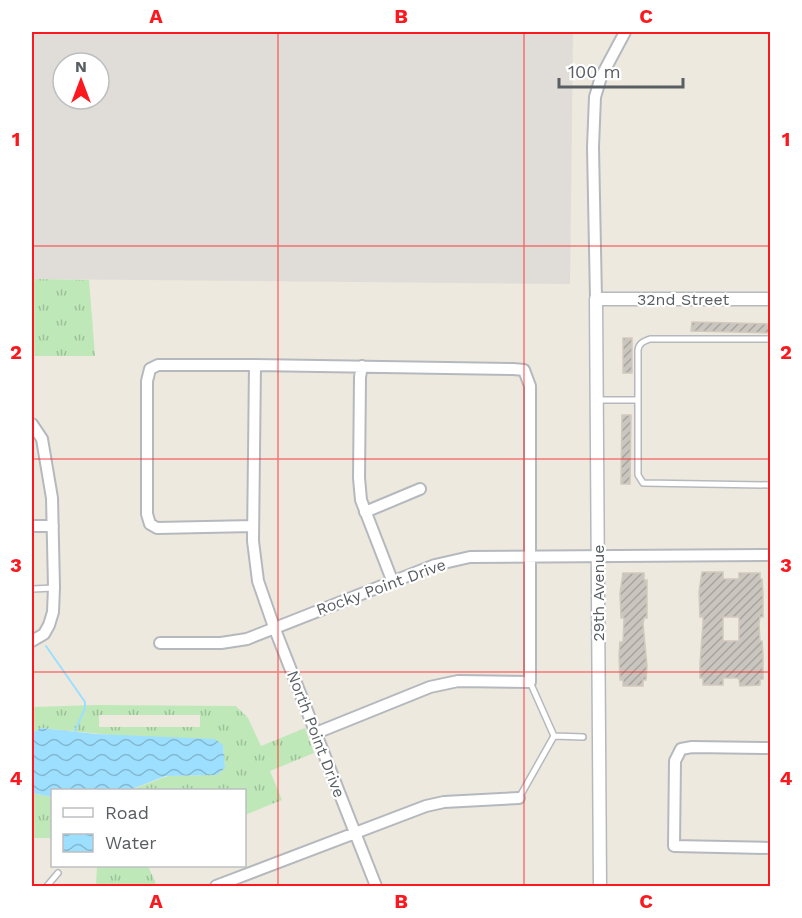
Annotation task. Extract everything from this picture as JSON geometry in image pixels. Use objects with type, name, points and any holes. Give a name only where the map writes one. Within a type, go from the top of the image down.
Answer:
[{"type":"street","points":[[596,299],[593,147],[595,97],[601,77],[625,32]]},
{"type":"street","name":"32nd Street","points":[[596,299],[771,299]]},
{"type":"street","name":"29th Avenue","points":[[596,299],[600,886]]},
{"type":"street","points":[[253,526],[157,528],[150,524],[147,514],[147,381],[150,369],[158,365],[255,365],[524,370],[530,386],[530,682],[458,681],[446,683],[430,687],[316,734]]},
{"type":"street","name":"North Point Drive","points":[[255,365],[253,555],[258,580],[274,627],[376,886]]},
{"type":"street","points":[[362,366],[359,478],[361,500],[392,580]]},
{"type":"street","points":[[32,424],[42,439],[52,498],[54,588],[53,612],[44,634],[32,641]]},
{"type":"street","points":[[365,512],[420,489]]},
{"type":"street","points":[[32,526],[53,526]]},
{"type":"street","name":"Rocky Point Drive","points":[[160,643],[234,642],[392,580],[452,560],[470,557],[771,555]]},
{"type":"street","points":[[771,748],[692,747],[681,749],[675,760],[674,846],[771,848]]},
{"type":"street","points":[[216,886],[406,812],[444,802],[519,798]]},
{"type":"lane","points":[[771,339],[650,339],[643,341],[638,350],[638,475],[643,483],[771,485]]},
{"type":"lane","points":[[597,400],[638,400]]},
{"type":"lane","points":[[32,589],[54,588]]},
{"type":"lane","points":[[530,682],[554,736]]},
{"type":"lane","points":[[554,736],[582,737]]},
{"type":"lane","points":[[519,798],[554,736]]},
{"type":"lane","points":[[46,886],[58,873]]},
{"type":"shaded area","points":[[32,32],[573,32],[570,284],[32,279]]},
{"type":"green space","points":[[32,279],[89,280],[95,356],[32,356]]},
{"type":"green space","points":[[236,706],[248,718],[261,746],[305,728],[314,753],[270,771],[282,800],[246,815],[246,789],[133,789],[168,776],[217,775],[225,768],[223,746],[41,728],[32,733],[32,707]],"holes":[[[99,715],[200,715],[200,727],[99,727]]]},
{"type":"green space","points":[[32,793],[51,797],[51,838],[32,838]]},
{"type":"green space","points":[[97,867],[148,867],[157,886],[96,886]]},
{"type":"water","points":[[41,728],[96,734],[215,739],[223,745],[225,768],[217,775],[166,776],[132,789],[51,789],[51,797],[32,793],[32,733]]},
{"type":"building","points":[[692,322],[770,324],[769,333],[691,331]]},
{"type":"building","points":[[623,338],[632,338],[632,373],[623,373]]},
{"type":"building","points":[[622,415],[631,415],[630,484],[621,484]]},
{"type":"building","points":[[702,572],[723,572],[723,579],[739,579],[739,573],[760,573],[763,617],[760,617],[759,624],[763,654],[763,679],[760,679],[760,685],[740,686],[737,678],[723,678],[723,685],[703,685],[703,678],[700,678],[700,664],[703,617],[700,617],[699,592]],"holes":[[[723,617],[739,617],[739,641],[723,641]]]},
{"type":"building","points":[[623,573],[644,573],[644,580],[647,580],[647,618],[644,618],[643,624],[647,666],[643,686],[623,686],[623,680],[620,680],[619,655],[620,642],[623,642],[624,618],[621,618],[620,593]]},
{"type":"waterway","points":[[46,646],[85,702],[85,708],[75,731]]}]
